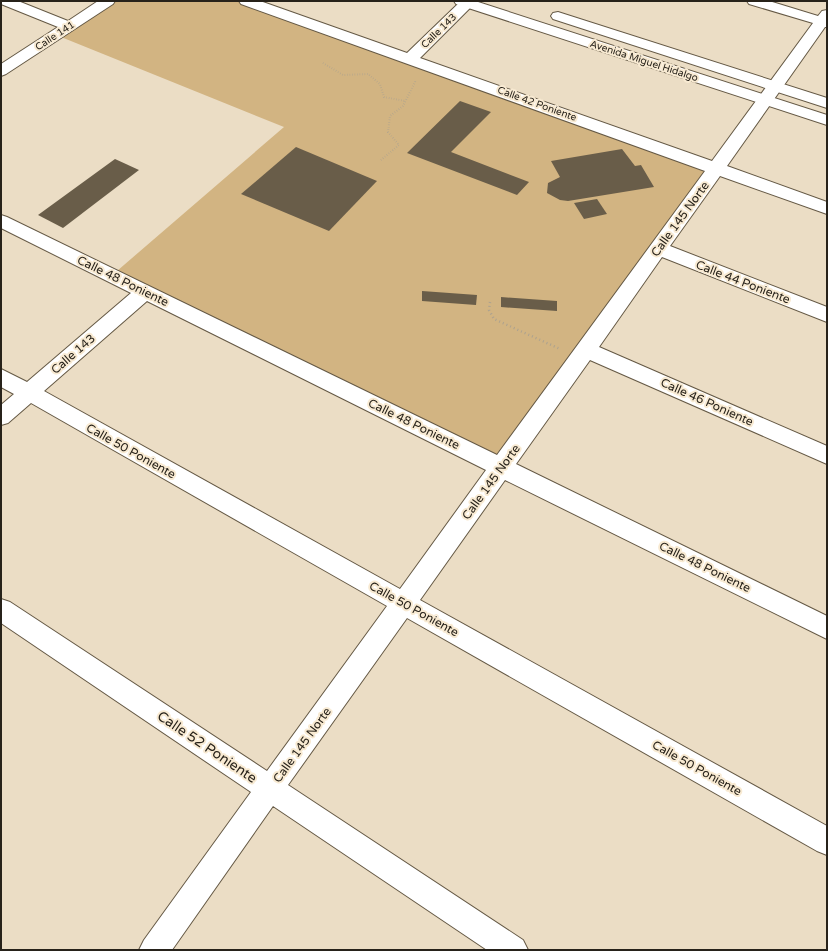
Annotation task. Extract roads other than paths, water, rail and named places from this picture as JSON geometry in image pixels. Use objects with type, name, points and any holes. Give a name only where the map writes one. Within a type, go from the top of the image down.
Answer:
[{"type":"street","points":[[5,1],[69,26]]},
{"type":"street","name":"Calle 141","points":[[1,70],[108,1]]},
{"type":"street","name":"Calle 42 Poniente","points":[[246,1],[827,208]]},
{"type":"street","points":[[754,1],[825,19]]},
{"type":"street","name":"Calle 143","points":[[410,59],[464,2]]},
{"type":"street","name":"Avenida Miguel Hidalgo","points":[[464,2],[771,93],[827,103]]},
{"type":"street","name":"Avenida Miguel Hidalgo","points":[[546,13],[771,93],[827,120]]},
{"type":"street","name":"Calle 145 Norte","points":[[154,950],[825,19]]},
{"type":"street","name":"Calle 48 Poniente","points":[[1,221],[827,628]]},
{"type":"street","name":"Calle 44 Poniente","points":[[659,249],[827,315]]},
{"type":"street","name":"Calle 143","points":[[1,417],[145,292]]},
{"type":"street","name":"Calle 46 Poniente","points":[[583,354],[827,455]]},
{"type":"street","name":"Calle 50 Poniente","points":[[1,377],[827,841]]},
{"type":"street","name":"Calle 52 Poniente","points":[[1,610],[513,950]]}]
